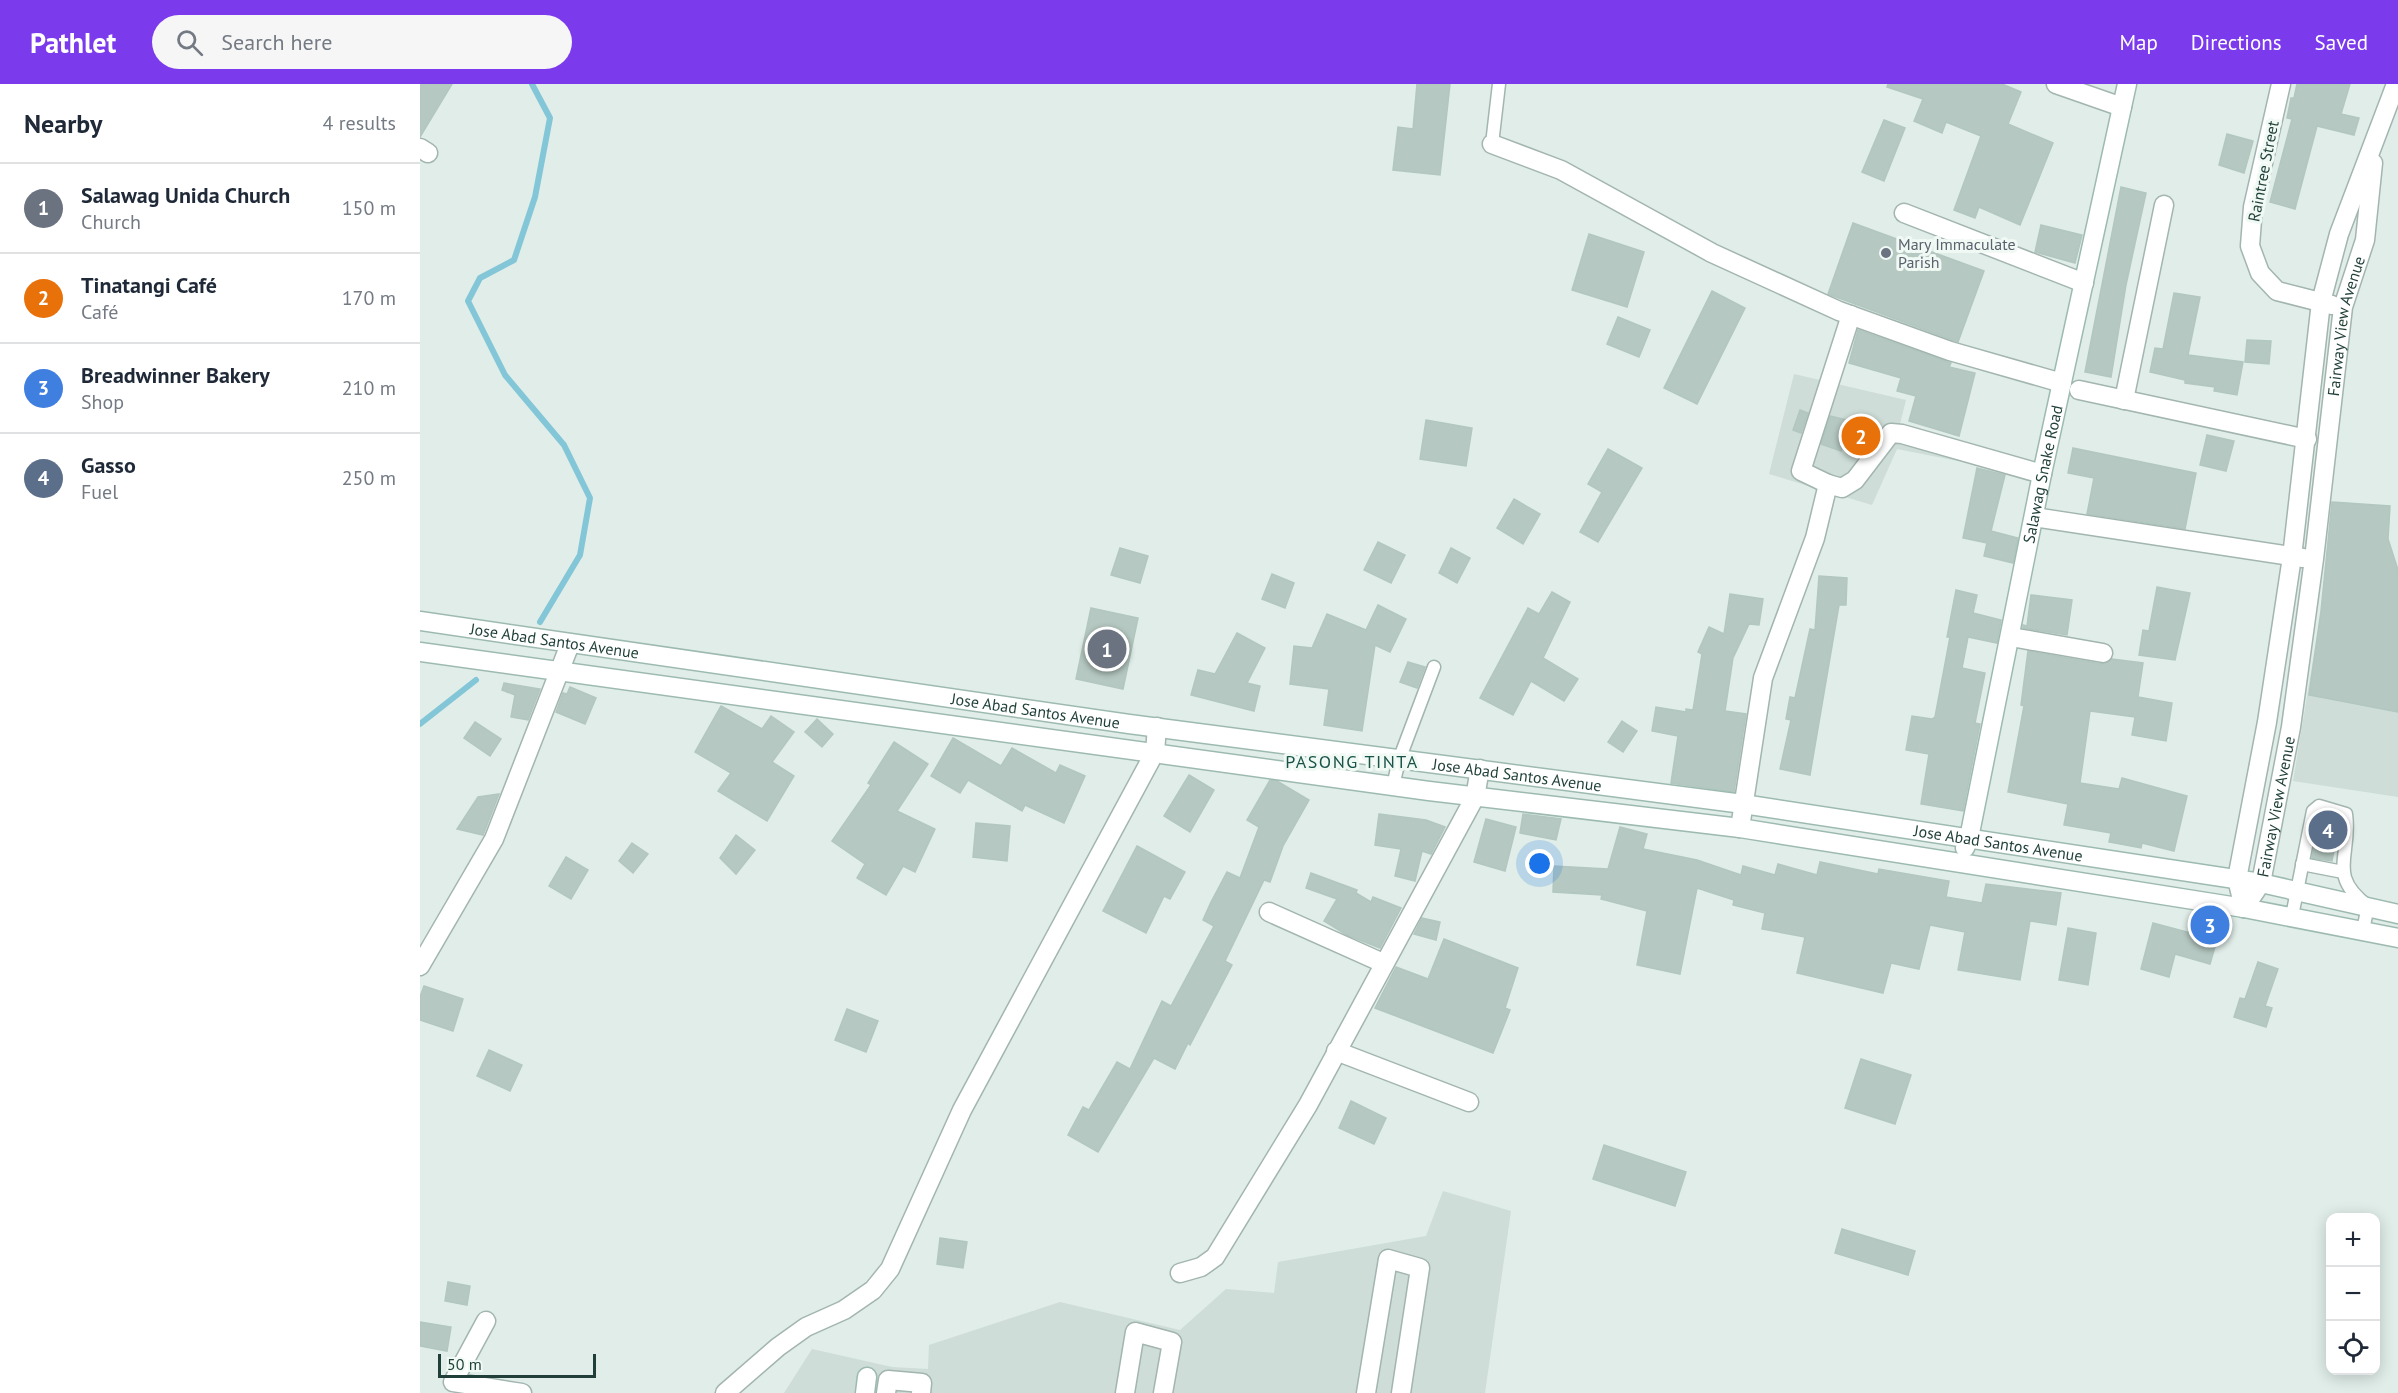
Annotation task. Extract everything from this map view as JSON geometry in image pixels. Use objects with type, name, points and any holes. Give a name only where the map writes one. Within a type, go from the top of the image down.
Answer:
[{"type":"street","points":[[2056,84],[2122,106]]},
{"type":"street","name":"Salawag Snake Road","points":[[1958,862],[1969,838],[2042,474],[2070,387],[2084,283],[2127,84]]},
{"type":"street","name":"Raintree Street","points":[[2281,84],[2253,207],[2250,246],[2260,273],[2277,291],[2343,307]]},
{"type":"street","name":"Fairway View Avenue","points":[[2244,908],[2237,879],[2267,722],[2292,557],[2321,302],[2339,234],[2396,84]]},
{"type":"street","name":"Fairway View Avenue","points":[[2244,908],[2261,883],[2291,726],[2314,559],[2343,307],[2365,240],[2375,140]]},
{"type":"street","points":[[1492,144],[1562,170],[1712,253],[1851,315],[1950,351],[2070,387],[2307,439]]},
{"type":"street","points":[[2124,400],[2164,205]]},
{"type":"street","points":[[1904,213],[2084,283]]},
{"type":"street","points":[[1851,315],[1801,471],[1842,488],[1856,480],[1891,433],[1902,434],[2042,474]]},
{"type":"street","points":[[1740,828],[1763,678],[1815,538],[1828,484]]},
{"type":"street","points":[[2034,517],[2314,559]]},
{"type":"street","name":"Jose Abad Santos Avenue","points":[[420,621],[1157,727],[1743,804],[2261,883],[2398,914]]},
{"type":"street","points":[[2011,637],[2103,653]]},
{"type":"street","points":[[420,966],[494,839],[554,672],[562,643]]},
{"type":"street","name":"Jose Abad Santos Avenue","points":[[420,652],[1392,786],[1740,828],[2292,916],[2398,938]]},
{"type":"street","points":[[2267,722],[2291,726]]},
{"type":"street","points":[[725,1393],[778,1347],[806,1327],[844,1310],[873,1290],[890,1269],[962,1110],[1155,752],[1157,727]]},
{"type":"street","points":[[1180,1274],[1201,1267],[1215,1257],[1308,1105],[1475,797],[1480,769]]},
{"type":"street","points":[[1269,912],[1383,963]]},
{"type":"street","points":[[1336,1051],[1469,1102]]},
{"type":"street","points":[[1366,1393],[1388,1259],[1420,1268],[1401,1393]]},
{"type":"street","points":[[486,1321],[450,1387],[522,1393]]},
{"type":"street","points":[[1125,1393],[1135,1332],[1172,1342],[1163,1393]]},
{"type":"street","points":[[886,1393],[888,1380],[922,1383],[921,1393]]},
{"type":"lane","points":[[1492,144],[1499,84]]},
{"type":"lane","points":[[1392,786],[1399,760],[1434,668]]},
{"type":"lane","points":[[2292,916],[2302,864],[2310,847],[2313,811],[2319,806],[2346,814],[2339,851],[2343,872],[2352,894],[2368,906],[2363,930]]},
{"type":"lane","points":[[2302,864],[2343,872]]},
{"type":"shaded area","points":[[1794,374],[1906,400],[1900,424],[2011,457],[2009,471],[1897,449],[1872,505],[1769,474]]},
{"type":"shaded area","points":[[2321,611],[2398,614],[2398,797],[2293,781]]},
{"type":"shaded area","points":[[1443,1191],[1511,1211],[1485,1393],[784,1393],[812,1349],[892,1367],[928,1369],[929,1345],[1060,1302],[1180,1330],[1226,1289],[1274,1293],[1278,1262],[1426,1236]]},
{"type":"building","points":[[420,84],[452,84],[420,137]]},
{"type":"building","points":[[1417,84],[1450,84],[1440,175],[1393,170],[1398,127],[1413,129]]},
{"type":"building","points":[[1888,84],[2002,84],[2021,92],[2008,124],[2053,143],[2020,225],[1979,207],[1975,218],[1954,210],[1981,136],[1946,122],[1942,133],[1914,121],[1923,99],[1887,87]]},
{"type":"building","points":[[2297,84],[2350,84],[2341,114],[2359,118],[2354,135],[2317,126],[2295,209],[2270,202],[2292,119],[2287,118],[2291,98],[2294,98]]},
{"type":"building","points":[[1884,120],[1905,128],[1884,181],[1862,172]]},
{"type":"building","points":[[2227,134],[2253,141],[2244,173],[2219,165]]},
{"type":"building","points":[[2121,187],[2146,193],[2126,285],[2111,377],[2085,372]]},
{"type":"building","points":[[1853,223],[1984,271],[1958,342],[1828,294]]},
{"type":"building","points":[[2041,225],[2082,235],[2075,263],[2035,252]]},
{"type":"building","points":[[1589,234],[1644,252],[1627,307],[1572,290]]},
{"type":"building","points":[[1712,291],[1745,308],[1697,404],[1664,388]]},
{"type":"building","points":[[2174,293],[2200,297],[2188,355],[2243,362],[2237,395],[2214,391],[2215,387],[2185,383],[2185,380],[2150,372],[2155,348],[2163,349]]},
{"type":"building","points":[[1618,317],[1650,330],[1639,357],[1607,344]]},
{"type":"building","points":[[1858,330],[1951,363],[1949,367],[1975,373],[1959,436],[1909,421],[1916,396],[1897,391],[1901,378],[1849,363]]},
{"type":"building","points":[[2247,340],[2271,341],[2269,364],[2245,362]]},
{"type":"building","points":[[1800,410],[1808,413],[1801,433],[1793,430]]},
{"type":"building","points":[[1830,416],[1860,423],[1856,439],[1847,437],[1841,451],[1821,444]]},
{"type":"building","points":[[1426,420],[1472,428],[1466,466],[1420,459]]},
{"type":"building","points":[[2207,435],[2234,441],[2226,471],[2200,465]]},
{"type":"building","points":[[2073,448],[2196,473],[2185,529],[2087,514],[2094,478],[2068,473]]},
{"type":"building","points":[[1608,449],[1642,468],[1598,542],[1580,532],[1602,492],[1588,484]]},
{"type":"building","points":[[1977,468],[2005,475],[1991,531],[2018,538],[2013,563],[1984,556],[1987,543],[1963,538]]},
{"type":"building","points":[[1514,499],[1540,514],[1523,544],[1497,528]]},
{"type":"building","points":[[2332,502],[2390,506],[2388,539],[2398,570],[2398,712],[2309,695],[2321,611]]},
{"type":"building","points":[[1378,542],[1405,555],[1391,583],[1364,570]]},
{"type":"building","points":[[1120,548],[1148,556],[1140,583],[1111,575]]},
{"type":"building","points":[[1451,548],[1470,558],[1457,583],[1439,573]]},
{"type":"building","points":[[1272,574],[1294,583],[1285,608],[1262,599]]},
{"type":"building","points":[[1819,576],[1847,578],[1846,605],[1839,605],[1810,775],[1780,769],[1791,720],[1786,719],[1790,697],[1795,698],[1810,629],[1815,630]]},
{"type":"building","points":[[2157,587],[2190,593],[2175,660],[2139,655],[2143,630],[2149,631]]},
{"type":"building","points":[[1956,590],[1977,595],[1973,613],[2001,620],[1997,643],[1968,637],[1962,668],[1985,673],[1975,723],[1980,724],[1963,811],[1921,804],[1929,754],[1906,750],[1912,716],[1932,719],[1935,717]]},
{"type":"building","points":[[1552,592],[1570,602],[1543,658],[1578,679],[1564,701],[1531,681],[1513,715],[1480,698],[1528,608],[1539,614]]},
{"type":"building","points":[[1730,594],[1763,599],[1759,625],[1749,624],[1733,658],[1725,711],[1746,714],[1734,792],[1671,783],[1678,736],[1652,731],[1656,707],[1686,712],[1686,709],[1693,710],[1702,654],[1698,652],[1709,627],[1724,634]]},
{"type":"building","points":[[2031,595],[2072,600],[2067,635],[2023,628],[2023,625],[2027,626]]},
{"type":"building","points":[[1378,605],[1406,619],[1390,652],[1375,645],[1362,731],[1324,725],[1329,689],[1290,684],[1294,646],[1312,648],[1327,614],[1366,630]]},
{"type":"building","points":[[1091,608],[1138,618],[1123,689],[1076,679]]},
{"type":"building","points":[[1237,633],[1265,648],[1247,683],[1260,686],[1254,711],[1191,695],[1198,670],[1215,674]]},
{"type":"building","points":[[2028,651],[2101,664],[2112,659],[2143,663],[2138,697],[2172,703],[2166,741],[2132,735],[2135,717],[2090,711],[2080,783],[2119,789],[2122,778],[2187,796],[2174,851],[2142,843],[2141,848],[2109,842],[2111,833],[2064,825],[2068,804],[2008,792],[2024,706],[2021,705]]},
{"type":"building","points":[[1408,662],[1425,667],[1417,688],[1400,682]]},
{"type":"building","points":[[504,683],[540,689],[528,720],[511,717],[515,695],[502,690]]},
{"type":"building","points":[[570,687],[596,698],[585,724],[556,712],[563,693],[567,694]]},
{"type":"building","points":[[721,706],[762,729],[771,716],[794,732],[772,762],[794,776],[767,821],[718,791],[731,773],[695,752]]},
{"type":"building","points":[[817,719],[833,734],[822,747],[805,732]]},
{"type":"building","points":[[1622,721],[1637,731],[1623,752],[1608,742]]},
{"type":"building","points":[[475,722],[501,739],[490,756],[464,738]]},
{"type":"building","points":[[953,738],[1001,766],[1012,748],[1056,773],[1060,765],[1085,776],[1064,823],[1025,805],[1022,811],[968,780],[960,793],[931,776]]},
{"type":"building","points":[[894,742],[928,764],[897,811],[935,829],[915,872],[903,866],[886,895],[857,878],[865,864],[832,841],[871,785],[868,783]]},
{"type":"building","points":[[1189,775],[1214,790],[1190,832],[1164,816]]},
{"type":"building","points":[[1270,780],[1277,781],[1309,800],[1283,846],[1270,882],[1264,880],[1225,961],[1232,965],[1190,1045],[1188,1043],[1175,1069],[1154,1058],[1098,1152],[1068,1135],[1083,1107],[1089,1110],[1117,1062],[1130,1069],[1162,1001],[1171,1006],[1214,926],[1203,920],[1227,872],[1240,878],[1259,827],[1247,820]]},
{"type":"building","points":[[499,794],[483,835],[457,829],[478,797]]},
{"type":"building","points":[[1379,814],[1426,820],[1445,827],[1431,854],[1422,851],[1415,881],[1395,876],[1401,849],[1375,845]]},
{"type":"building","points":[[1523,814],[1561,819],[1556,840],[1520,833]]},
{"type":"building","points":[[1486,819],[1516,827],[1505,871],[1474,862]]},
{"type":"building","points":[[976,823],[1010,826],[1007,861],[973,857]]},
{"type":"building","points":[[1620,827],[1647,834],[1643,849],[1697,860],[1741,875],[1743,866],[1775,875],[1778,864],[1817,875],[1820,862],[1878,874],[1879,869],[1949,881],[1946,897],[1982,903],[1986,884],[2061,893],[2056,925],[2030,921],[2020,980],[1958,970],[1965,932],[1930,925],[1919,969],[1891,963],[1883,993],[1797,973],[1805,937],[1762,929],[1765,913],[1733,905],[1734,900],[1697,888],[1680,974],[1637,965],[1647,911],[1601,899],[1602,895],[1553,892],[1554,866],[1608,869]]},
{"type":"building","points":[[736,835],[755,850],[736,874],[720,858]]},
{"type":"building","points":[[2316,836],[2336,839],[2332,861],[2312,858]]},
{"type":"building","points":[[632,843],[648,854],[633,873],[619,861]]},
{"type":"building","points":[[1137,846],[1185,872],[1170,899],[1164,896],[1146,933],[1103,911]]},
{"type":"building","points":[[566,857],[588,870],[571,899],[549,886]]},
{"type":"building","points":[[1311,873],[1357,890],[1356,893],[1371,902],[1373,897],[1401,908],[1380,948],[1347,935],[1324,921],[1337,899],[1306,888]]},
{"type":"building","points":[[1422,918],[1440,922],[1436,940],[1414,934]]},
{"type":"building","points":[[2153,923],[2217,940],[2210,964],[2175,954],[2169,977],[2141,969]]},
{"type":"building","points":[[2068,928],[2096,933],[2088,985],[2059,980]]},
{"type":"building","points":[[1444,939],[1518,968],[1505,1008],[1510,1010],[1493,1053],[1375,1008],[1396,967],[1428,979]]},
{"type":"building","points":[[2258,962],[2278,969],[2265,1006],[2272,1008],[2266,1027],[2234,1017],[2240,998],[2245,999]]},
{"type":"building","points":[[424,986],[463,999],[453,1031],[420,1020],[420,997]]},
{"type":"building","points":[[847,1009],[878,1021],[866,1052],[835,1040]]},
{"type":"building","points":[[489,1050],[522,1065],[510,1091],[477,1076]]},
{"type":"building","points":[[1861,1059],[1911,1075],[1895,1124],[1845,1108]]},
{"type":"building","points":[[1351,1101],[1386,1118],[1374,1144],[1339,1128]]},
{"type":"building","points":[[1604,1145],[1686,1172],[1675,1206],[1593,1179]]},
{"type":"building","points":[[1842,1229],[1915,1251],[1908,1275],[1835,1253]]},
{"type":"building","points":[[940,1238],[967,1242],[963,1268],[937,1264]]},
{"type":"building","points":[[448,1282],[470,1286],[467,1305],[445,1301]]},
{"type":"building","points":[[420,1322],[451,1327],[447,1351],[420,1346]]},
{"type":"waterway","points":[[532,84],[550,118],[535,197],[514,260],[480,278],[468,301],[505,375],[564,445],[590,498],[580,555],[540,622]]},
{"type":"waterway","points":[[420,724],[476,680]]},
{"type":"place","name":"Mary Immaculate Parish","points":[[1886,253]]},
{"type":"place","name":"Tinatangi Café","points":[[1861,436]]},
{"type":"place","name":"Salawag Unida Church","points":[[1107,649]]},
{"type":"place","name":"Gasso","points":[[2328,830]]},
{"type":"place","name":"Breadwinner Bakery","points":[[2210,925]]},
{"type":"district","name":"PASONG TINTA","points":[[1352,762]]}]
